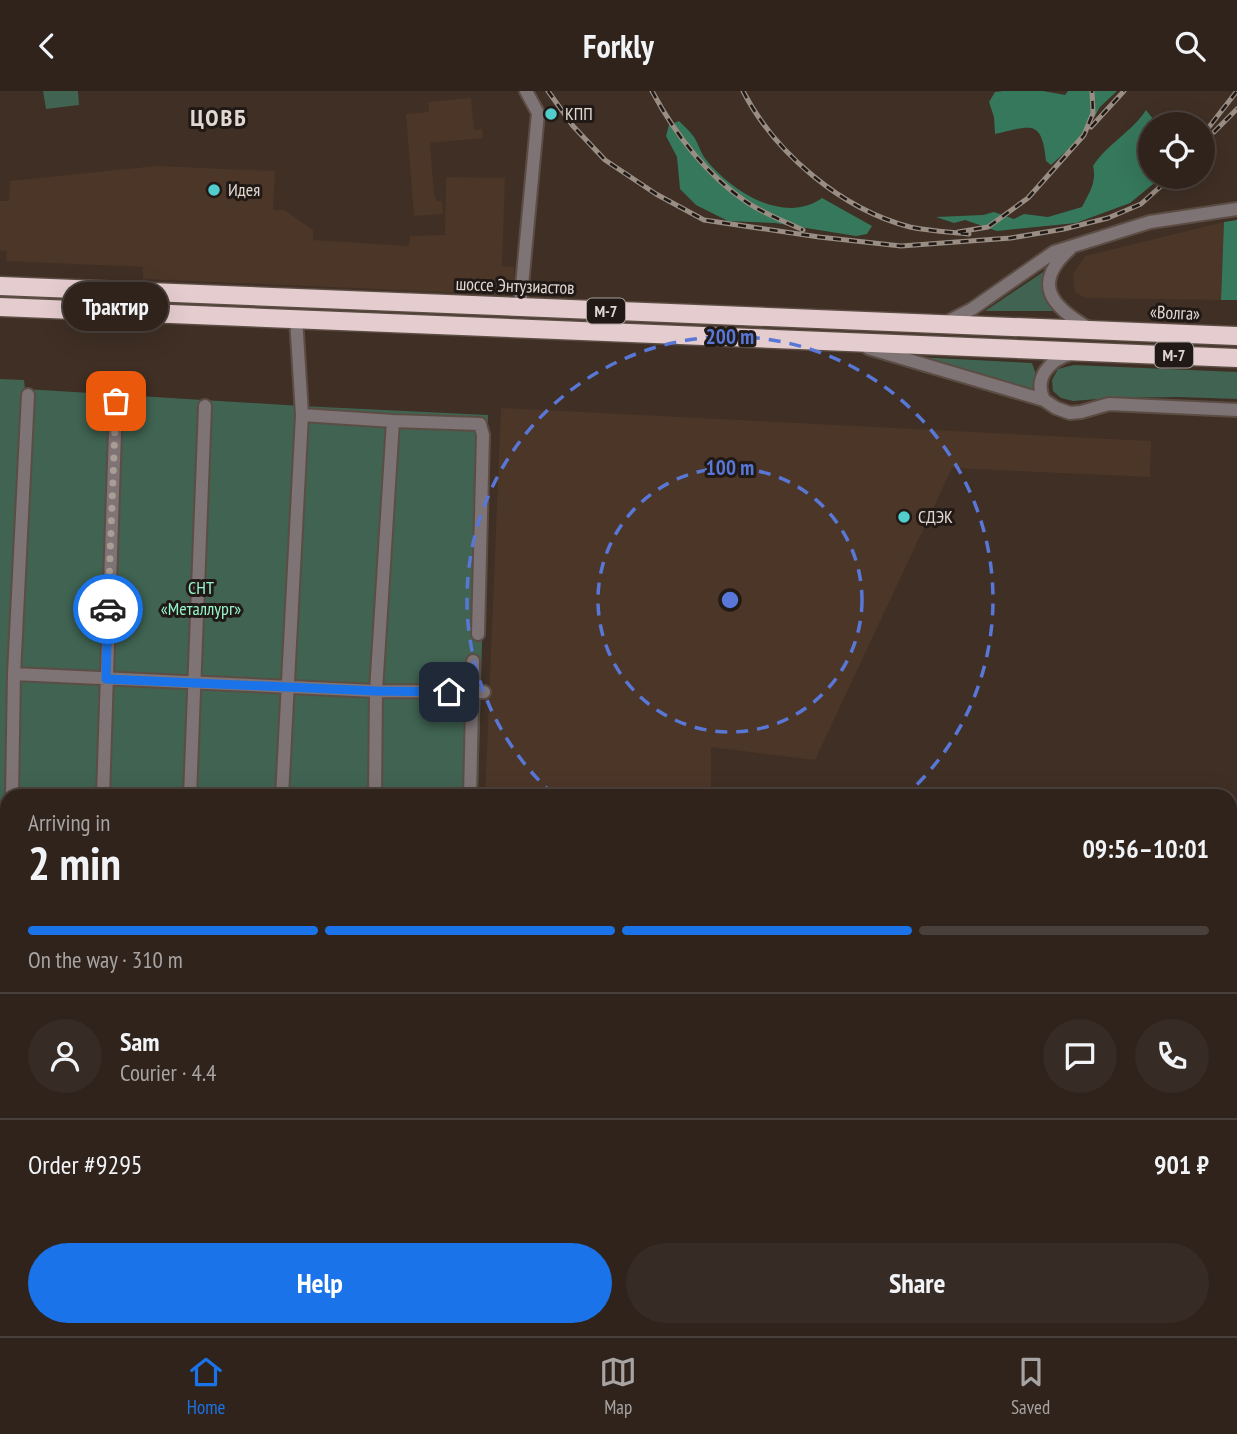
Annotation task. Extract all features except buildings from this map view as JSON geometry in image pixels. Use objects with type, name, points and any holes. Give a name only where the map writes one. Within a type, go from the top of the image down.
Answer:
[{"type":"highway","name":"шоссе Энтузиастов","points":[[0,286],[1103,331]]},
{"type":"highway","name":"М-7","points":[[0,307],[296,317],[1237,358]]},
{"type":"highway","name":"«Волга»","points":[[1103,331],[1237,336]]},
{"type":"street","points":[[520,307],[538,113],[526,91]]},
{"type":"street","points":[[942,325],[972,309],[1054,251],[1150,222],[1237,209]]},
{"type":"street","points":[[1077,243],[1060,258],[1054,268],[1050,277],[1050,295],[1063,313],[1103,331]]},
{"type":"street","points":[[282,789],[302,415],[296,317]]},
{"type":"street","points":[[848,342],[1044,400],[1070,413],[1109,404],[1237,411]]},
{"type":"street","points":[[1044,400],[1040,391],[1040,379],[1046,369],[1059,357],[1079,352]]},
{"type":"street","points":[[12,789],[14,674],[28,395]]},
{"type":"street","points":[[103,789],[116,401]]},
{"type":"street","points":[[190,789],[205,406]]},
{"type":"street","points":[[302,415],[480,423],[486,495],[484,569],[478,634]]},
{"type":"street","points":[[375,789],[376,691],[393,421]]},
{"type":"street","points":[[471,789],[479,692],[473,661]]},
{"type":"street","points":[[14,674],[376,691],[479,692]]},
{"type":"shaded area","points":[[471,98],[474,130],[482,129],[483,138],[430,143],[434,193],[437,201],[442,201],[443,214],[414,216],[406,114],[429,112],[428,102]]},
{"type":"shaded area","points":[[156,166],[275,171],[273,210],[284,210],[313,230],[313,240],[409,246],[410,236],[445,235],[446,177],[505,178],[502,266],[514,267],[514,295],[143,279],[143,267],[6,261],[7,251],[0,250],[0,201],[9,201],[10,181]]},
{"type":"shaded area","points":[[1224,222],[1221,300],[1085,298],[1075,292],[1073,274],[1085,256]]},
{"type":"shaded area","points":[[501,408],[1151,441],[1150,477],[952,468],[815,760],[711,747],[711,789],[485,789]]},
{"type":"green space","points":[[43,91],[78,91],[79,105],[46,109]]},
{"type":"green space","points":[[1043,91],[1065,95],[1068,91],[1117,91],[1100,107],[1084,135],[1051,165],[1046,161],[1038,131],[1026,128],[995,134],[994,117],[989,102],[995,92]]},
{"type":"green space","points":[[1138,120],[1138,189],[1147,189],[1130,203],[1076,223],[997,231],[965,220],[954,223],[936,217],[994,212],[1014,219],[1024,214],[1048,217],[1082,207],[1093,182],[1093,166],[1105,151]]},
{"type":"green space","points":[[679,121],[695,139],[714,169],[727,181],[757,200],[790,208],[807,206],[822,198],[872,226],[867,234],[856,236],[775,223],[728,221],[696,205],[680,189],[677,157],[666,136],[669,125]]},
{"type":"green space","points":[[1237,220],[1237,300],[1221,300],[1224,222]]},
{"type":"green space","points":[[1046,270],[1047,296],[1055,311],[985,311]]},
{"type":"green space","points":[[917,357],[1032,363],[1037,377],[1035,394]]},
{"type":"green space","points":[[1074,365],[1237,372],[1237,399],[1179,397],[1073,401],[1061,398],[1053,391],[1052,380],[1058,369]]},
{"type":"green space","name":"СНТ «Металлург»","points":[[0,379],[24,380],[25,389],[488,415],[478,789],[0,789]]},
{"type":"railway","points":[[548,91],[573,126],[605,160],[656,194],[704,220],[901,246],[1011,238],[1064,229],[1108,218],[1141,204],[1158,189]]},
{"type":"railway","points":[[652,91],[692,152],[730,190],[766,213],[803,230]]},
{"type":"railway","points":[[743,91],[773,136],[792,157],[835,192],[884,219],[910,227],[969,234]]},
{"type":"railway","points":[[958,232],[988,227],[1028,198],[1084,135],[1093,113],[1092,91]]},
{"type":"railway","points":[[1091,127],[1124,91]]},
{"type":"railway","points":[[1215,119],[1237,91]]},
{"type":"railway","points":[[1215,131],[1237,109]]},
{"type":"way so far","points":[[108,609],[116,401]]},
{"type":"place","name":"КПП","points":[[551,114]]},
{"type":"place","name":"Идея","points":[[214,190]]},
{"type":"place","name":"Трактир","points":[[116,401]]},
{"type":"place","name":"СДЭК","points":[[904,517]]},
{"type":"district","name":"ЦОВБ","points":[[219,118]]},
{"type":"route","points":[[108,609],[106,679],[449,692]]}]
